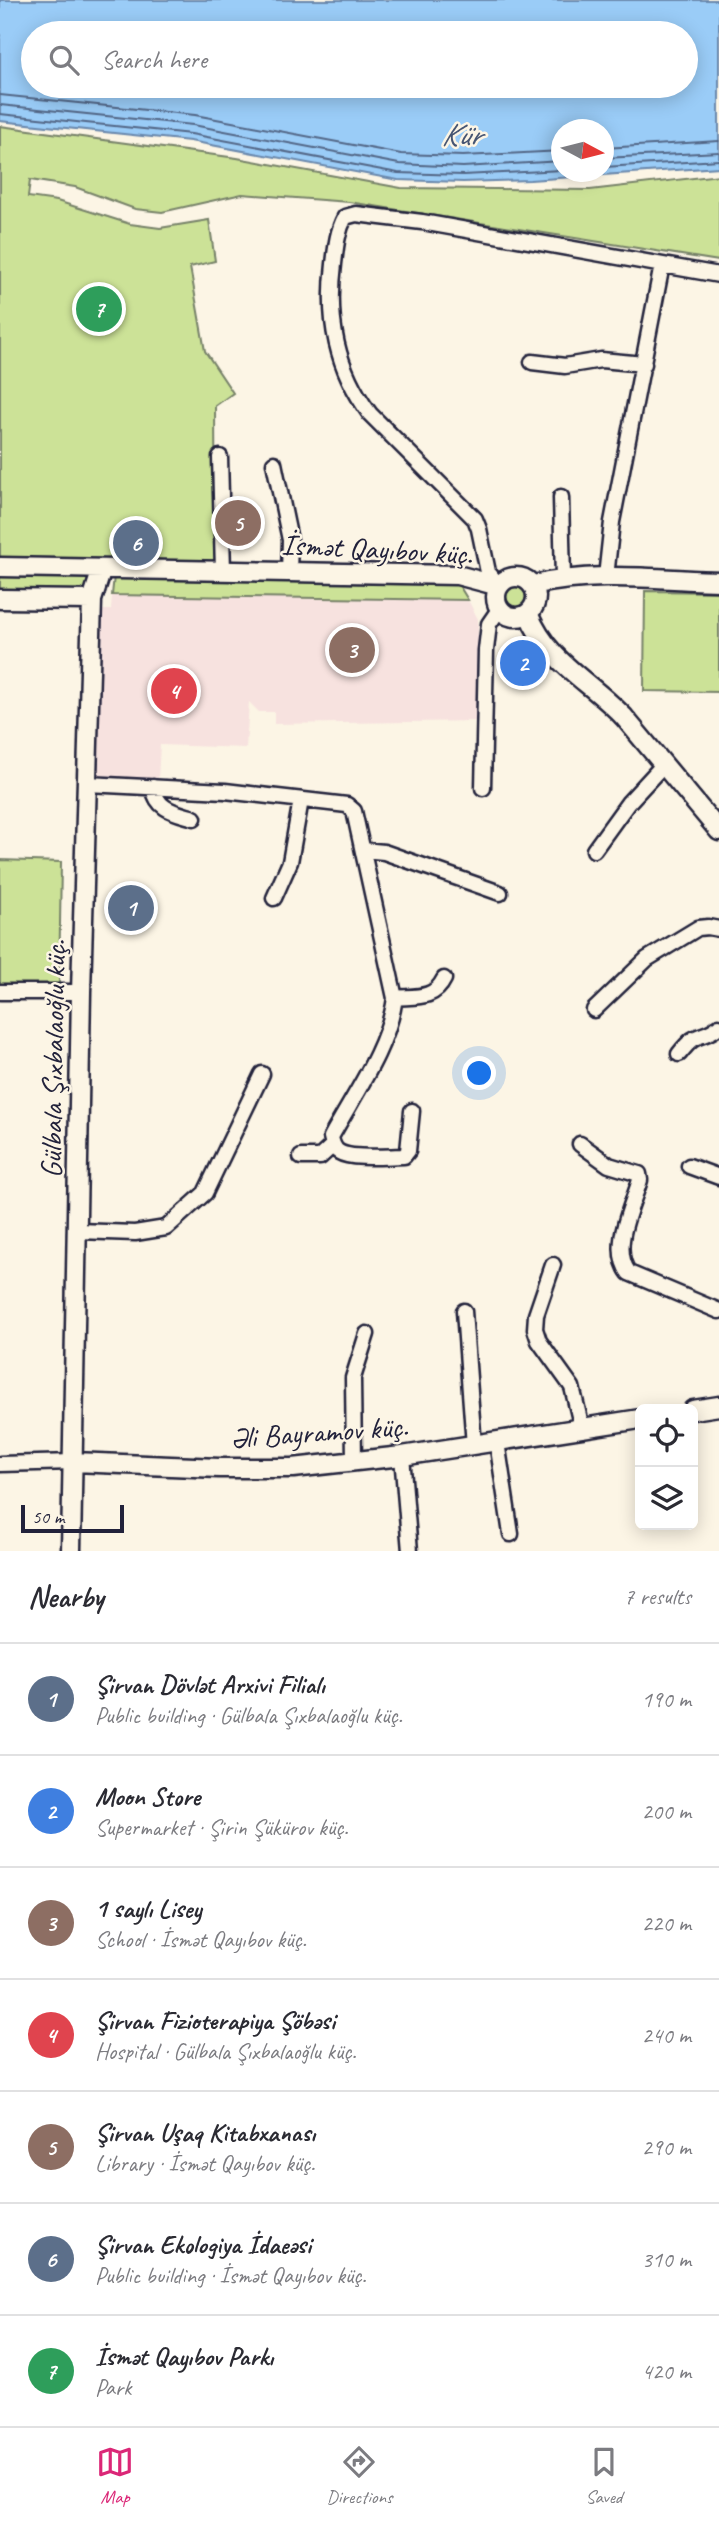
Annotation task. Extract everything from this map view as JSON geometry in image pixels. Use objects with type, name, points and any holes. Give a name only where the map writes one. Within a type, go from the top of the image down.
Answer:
[{"type":"street","points":[[499,586],[488,572],[480,529],[475,519],[370,414],[344,370],[335,341],[330,295],[338,229],[345,217],[356,214],[389,217],[719,275]]},
{"type":"street","points":[[606,577],[612,522],[663,265]]},
{"type":"street","points":[[532,362],[565,366],[601,360],[644,364]]},
{"type":"street","points":[[220,457],[223,571]]},
{"type":"street","points":[[274,463],[290,540],[289,572]]},
{"type":"street","points":[[561,497],[563,579]]},
{"type":"street","name":"İsmət Qayıbov küç.","points":[[0,567],[457,575],[499,586]]},
{"type":"street","name":"Gülbala Şıxbalaoğlu küç.","points":[[71,1551],[81,992],[92,600],[102,569]]},
{"type":"street","points":[[533,585],[536,600],[528,613],[513,617],[500,608],[496,593],[499,586],[512,577],[520,577],[533,585],[563,579],[606,577],[719,581]]},
{"type":"street","points":[[0,599],[92,600]]},
{"type":"street","points":[[483,788],[486,650],[489,624],[500,608]]},
{"type":"street","points":[[528,613],[534,629],[550,652],[610,703],[719,831]]},
{"type":"street","points":[[594,850],[628,803],[664,764]]},
{"type":"street","points":[[87,785],[225,791],[347,804],[354,811],[395,998],[383,1041],[331,1137],[333,1145],[338,1152],[350,1156],[404,1156],[408,1151],[412,1111]]},
{"type":"street","points":[[153,787],[159,804],[194,818]]},
{"type":"street","points":[[274,898],[290,862],[301,800]]},
{"type":"street","points":[[363,850],[384,852],[500,893]]},
{"type":"street","points":[[594,1010],[647,959],[698,928],[719,929]]},
{"type":"street","points":[[395,998],[433,993],[439,989],[444,979]]},
{"type":"street","points":[[0,992],[81,992]]},
{"type":"street","points":[[679,1054],[688,1042],[708,1036],[719,1026]]},
{"type":"street","points":[[78,1231],[135,1233],[166,1228],[205,1192],[262,1074]]},
{"type":"street","points":[[580,1144],[609,1165],[639,1174],[640,1180],[623,1234],[621,1256],[629,1273],[719,1311]]},
{"type":"street","points":[[301,1157],[320,1157],[333,1145]]},
{"type":"street","points":[[689,1166],[719,1177]]},
{"type":"street","points":[[553,1265],[536,1315],[535,1329],[539,1341],[572,1387],[582,1428]]},
{"type":"street","points":[[464,1311],[474,1446]]},
{"type":"street","points":[[354,1462],[353,1378],[367,1334]]},
{"type":"street","points":[[698,1409],[719,1406]]},
{"type":"street","name":"Əli Bayramov küç.","points":[[0,1464],[74,1462],[250,1469],[293,1468],[474,1446],[635,1420]]},
{"type":"street","points":[[497,1442],[511,1534]]},
{"type":"street","points":[[402,1456],[410,1551]]},
{"type":"shaded area","points":[[112,595],[468,600],[478,619],[478,721],[274,724],[274,712],[259,712],[249,702],[246,748],[160,745],[158,780],[97,777],[101,610],[111,610]]},
{"type":"green space","points":[[0,126],[237,158],[401,188],[590,190],[719,175],[719,261],[349,202],[242,194],[162,212],[135,209],[75,187],[30,180],[28,197],[57,201],[130,224],[160,228],[209,220],[215,261],[190,267],[205,351],[233,393],[215,406],[216,565],[0,560]]},
{"type":"green space","points":[[0,575],[90,576],[84,592],[0,591]]},
{"type":"green space","points":[[114,576],[457,582],[468,600],[112,595]]},
{"type":"green space","points":[[516,586],[524,589],[527,597],[524,605],[516,608],[508,605],[505,597],[508,589]]},
{"type":"green space","points":[[645,591],[719,592],[719,692],[644,691]]},
{"type":"green space","points":[[0,860],[61,862],[59,986],[0,985]]},
{"type":"water","name":"Kür","points":[[0,0],[719,0],[719,167],[614,174],[614,119],[551,119],[551,179],[463,182],[398,180],[190,141],[0,121]]},
{"type":"place","name":"İsmət Qayıbov Parkı","points":[[99,309]]},
{"type":"place","name":"Şirvan Uşaq Kitabxanası","points":[[238,523]]},
{"type":"place","name":"Şirvan Ekologiya İdaeəsi","points":[[136,543]]},
{"type":"place","name":"1 saylı Lisey","points":[[352,650]]},
{"type":"place","name":"Moon Store","points":[[523,663]]},
{"type":"place","name":"Şirvan Fizioterapiya Şöbəsi","points":[[174,691]]},
{"type":"place","name":"Şirvan Dövlət Arxivi Filialı","points":[[131,908]]}]
